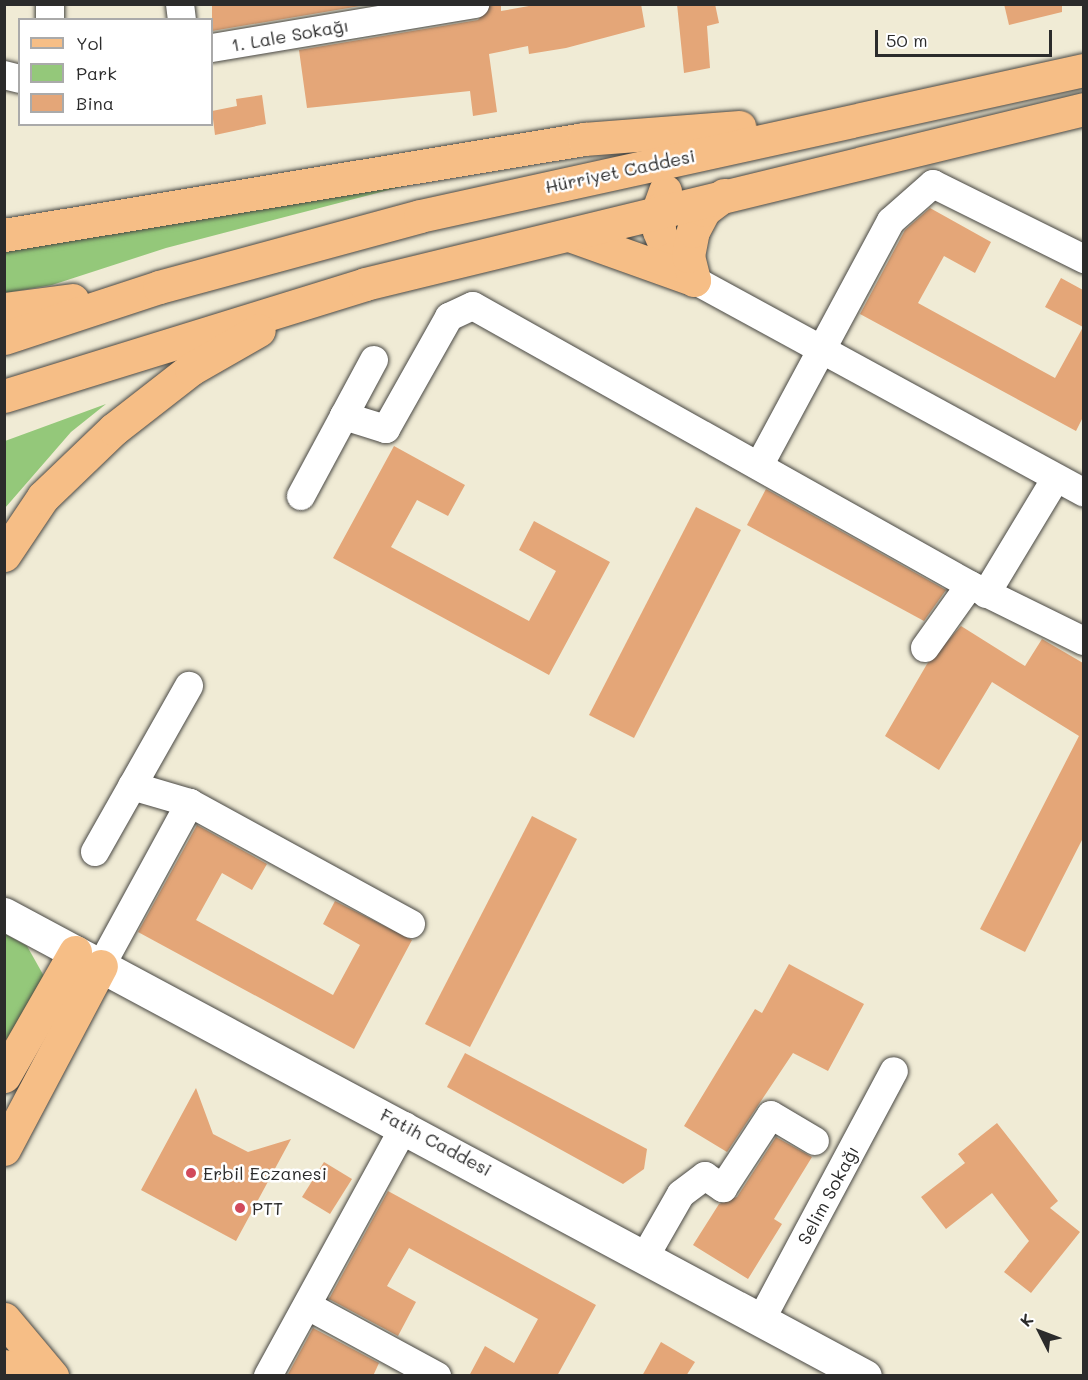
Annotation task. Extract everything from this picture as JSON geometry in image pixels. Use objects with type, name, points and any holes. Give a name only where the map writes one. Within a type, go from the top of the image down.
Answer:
[{"type":"main road","name":"Hürriyet Caddesi","points":[[159,286],[420,216],[774,137],[819,132],[874,116],[1083,70]]},
{"type":"main road","points":[[4,396],[179,340],[462,259],[572,236],[658,210],[1083,109]]},
{"type":"main road","points":[[4,235],[584,139],[874,116]]},
{"type":"main road","points":[[694,280],[671,259],[658,210],[669,181],[702,164],[783,146],[819,132]]},
{"type":"main road","points":[[694,280],[688,256],[693,231],[704,210],[724,195]]},
{"type":"main road","points":[[572,236],[694,280]]},
{"type":"main road","points":[[4,309],[159,286]]},
{"type":"main road","points":[[4,338],[159,286]]},
{"type":"main road","points":[[4,555],[43,496],[114,429],[191,369],[310,301]]},
{"type":"main road","points":[[4,419],[179,340]]},
{"type":"main road","points":[[4,1076],[88,959]]},
{"type":"main road","points":[[4,1149],[88,959]]},
{"type":"main road","points":[[4,1319],[52,1376]]},
{"type":"main road","points":[[4,1366],[13,1376]]},
{"type":"street","name":"1. Lale Sokağı","points":[[213,48],[355,14],[475,4]]},
{"type":"street","points":[[759,466],[891,221],[933,184],[1083,259]]},
{"type":"street","points":[[694,280],[1083,493]]},
{"type":"street","points":[[344,416],[386,429],[449,317],[472,306],[977,589],[1083,641]]},
{"type":"street","points":[[301,496],[374,360]]},
{"type":"street","points":[[925,648],[977,589],[1056,478]]},
{"type":"street","points":[[95,852],[189,686]]},
{"type":"street","points":[[132,786],[190,803],[411,924]]},
{"type":"street","points":[[88,959],[190,803]]},
{"type":"street","name":"Fatih Caddesi","points":[[4,914],[405,1126],[865,1376]]},
{"type":"street","name":"Selim Sokağı","points":[[761,1320],[894,1071]]},
{"type":"street","points":[[646,1256],[681,1194],[705,1176],[723,1188],[771,1115],[815,1141]]},
{"type":"street","points":[[268,1376],[405,1126]]},
{"type":"street","points":[[308,1306],[437,1376]]},
{"type":"green space","points":[[408,185],[166,248],[52,285],[5,293],[5,247]]},
{"type":"green space","points":[[106,404],[71,432],[5,508],[5,441]]},
{"type":"green space","points":[[5,934],[27,946],[45,978],[5,1045]]},
{"type":"building","points":[[212,4],[372,4],[213,31]]},
{"type":"building","points":[[491,4],[501,4],[501,11],[540,4],[641,4],[645,27],[566,48],[529,54],[528,46],[489,54],[497,112],[473,116],[470,91],[307,108],[299,50],[478,20]]},
{"type":"building","points":[[677,4],[715,4],[719,23],[707,26],[710,68],[684,73]]},
{"type":"building","points":[[1004,4],[1062,4],[1062,12],[1009,25]]},
{"type":"building","points":[[262,95],[266,124],[215,135],[213,111],[237,106],[236,99]]},
{"type":"building","points":[[930,208],[991,242],[975,273],[944,256],[918,303],[1055,378],[1083,327],[1083,417],[1076,431],[860,314],[905,230]]},
{"type":"building","points":[[1061,278],[1083,290],[1083,327],[1045,307]]},
{"type":"building","points":[[394,446],[465,485],[448,516],[417,500],[391,547],[529,621],[556,571],[519,550],[534,521],[610,562],[549,675],[333,558]]},
{"type":"building","points":[[766,489],[946,590],[924,621],[747,525]]},
{"type":"building","points":[[696,507],[741,530],[634,738],[589,715]]},
{"type":"building","points":[[961,626],[1025,666],[1042,639],[1083,663],[1083,838],[1025,952],[980,929],[1079,736],[992,682],[939,770],[885,736],[927,664]]},
{"type":"building","points":[[532,816],[577,839],[470,1047],[425,1024]]},
{"type":"building","points":[[197,825],[267,864],[252,890],[222,873],[196,920],[333,995],[360,945],[323,924],[335,901],[412,940],[354,1049],[138,932]]},
{"type":"building","points":[[789,964],[864,1004],[828,1071],[793,1053],[727,1152],[684,1126],[755,1009],[762,1013]]},
{"type":"building","points":[[465,1053],[647,1149],[644,1169],[623,1184],[447,1087]]},
{"type":"building","points":[[196,1088],[213,1134],[248,1152],[291,1139],[236,1241],[141,1190]]},
{"type":"building","points":[[997,1123],[1058,1201],[1050,1208],[1080,1232],[1031,1293],[1004,1272],[1029,1241],[992,1193],[946,1229],[921,1197],[965,1163],[958,1154]]},
{"type":"building","points":[[776,1137],[812,1157],[774,1219],[782,1224],[748,1279],[693,1245],[719,1204],[737,1197]]},
{"type":"building","points":[[324,1162],[352,1179],[330,1214],[302,1197]]},
{"type":"building","points":[[388,1191],[596,1305],[557,1376],[469,1376],[485,1346],[514,1363],[538,1319],[409,1248],[387,1286],[416,1302],[398,1336],[329,1299]]},
{"type":"building","points":[[313,1328],[379,1363],[373,1376],[287,1376]]},
{"type":"building","points":[[661,1342],[695,1362],[686,1376],[642,1376]]},
{"type":"place","name":"Erbil Eczanesi","points":[[191,1173]]},
{"type":"place","name":"PTT","points":[[240,1208]]}]
